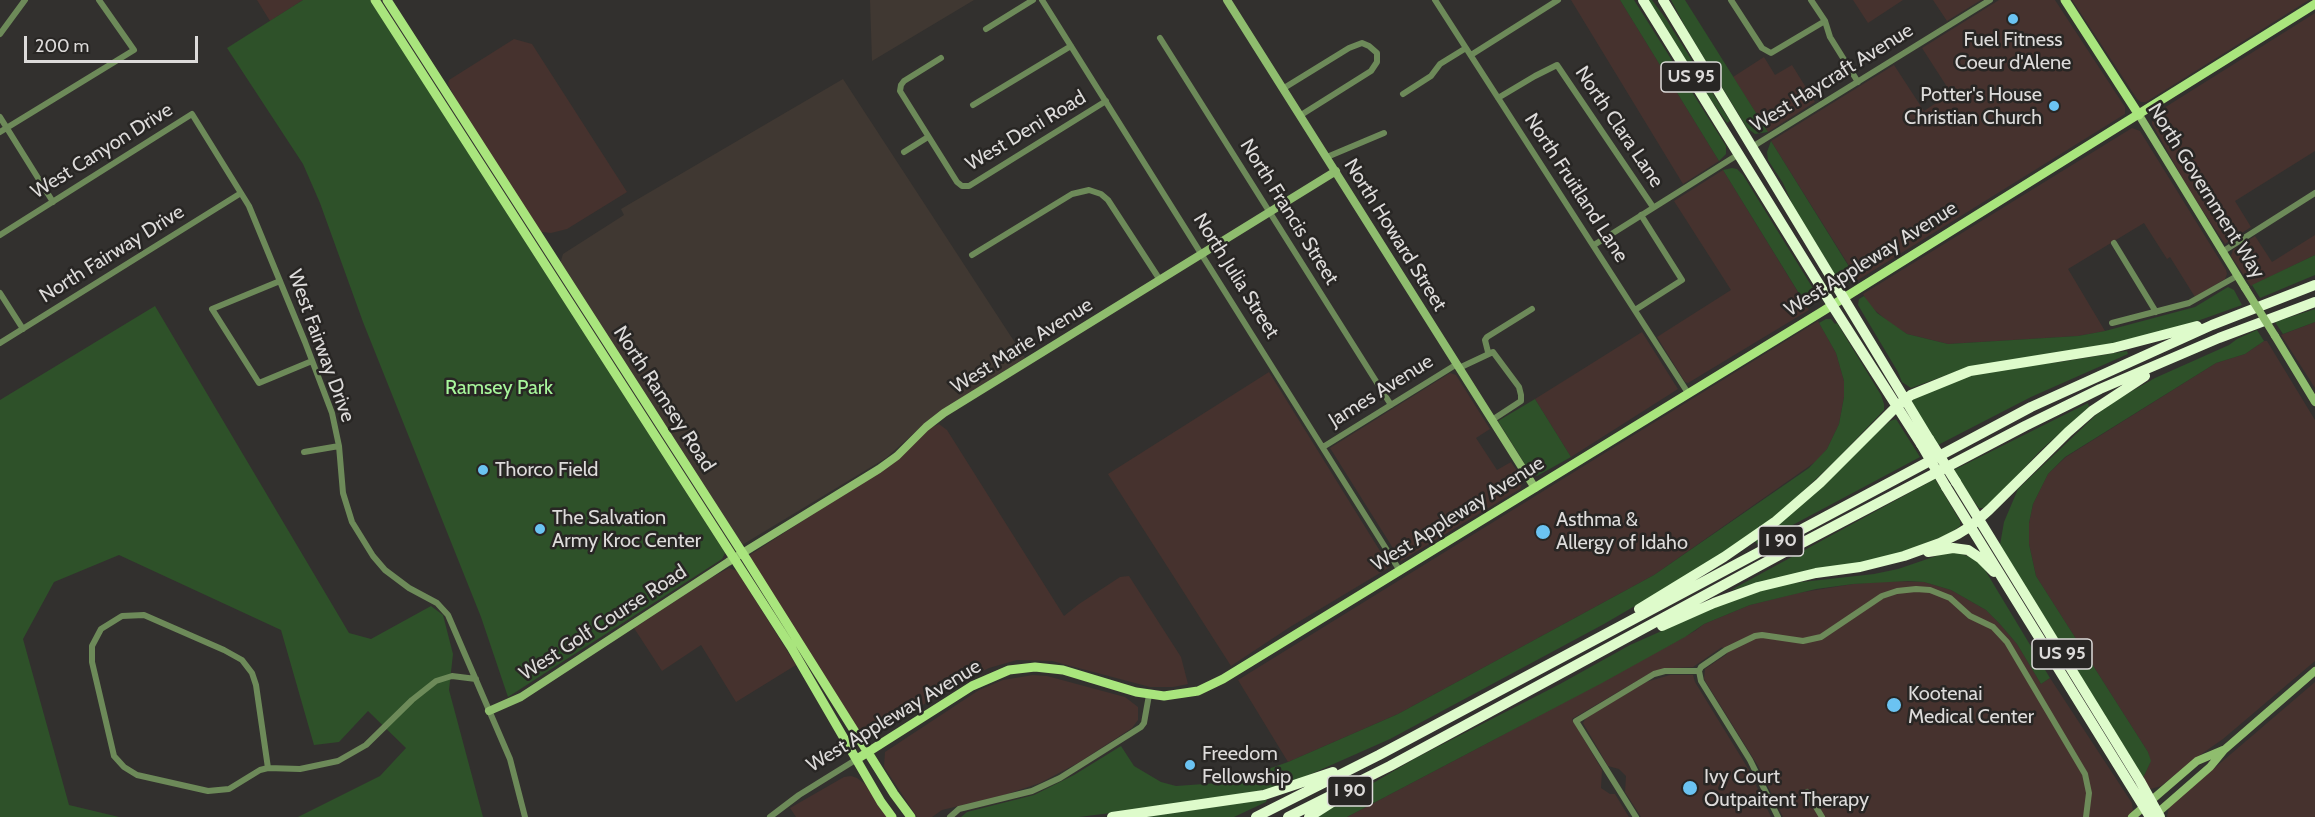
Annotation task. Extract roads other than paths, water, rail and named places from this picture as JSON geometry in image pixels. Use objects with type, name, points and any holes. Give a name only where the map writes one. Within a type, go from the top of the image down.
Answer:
[{"type":"highway","name":"US 95","points":[[1643,0],[1832,305],[1901,402]]},
{"type":"highway","name":"US 95","points":[[1663,0],[1843,297],[1925,442],[2155,816]]},
{"type":"highway","points":[[1725,130],[1742,146],[1752,147]]},
{"type":"highway","points":[[1740,154],[1753,158],[1765,168]]},
{"type":"highway","name":"I 90","points":[[1256,817],[1379,756],[2031,407],[2232,317],[2315,285]]},
{"type":"highway","name":"I 90","points":[[1288,817],[1390,766],[1781,554],[2025,426],[2100,389],[2219,338],[2315,302]]},
{"type":"highway","points":[[1901,402],[1936,383],[1970,371],[2113,348],[2232,317]]},
{"type":"highway","name":"I 90","points":[[1975,523],[2092,411],[2127,386],[2219,338]]},
{"type":"highway","name":"I 90","points":[[1587,644],[1760,533],[1820,483],[1901,402]]},
{"type":"highway","name":"US 95","points":[[1975,523],[2008,587],[2147,803]]},
{"type":"highway","points":[[1904,556],[1940,543],[1975,523]]},
{"type":"highway","points":[[1575,666],[1714,603],[1758,587],[1904,556],[1953,548],[1968,550],[1980,558],[2008,587]]},
{"type":"highway","points":[[1112,817],[1264,795],[1308,782],[1379,756]]},
{"type":"highway","name":"I 90","points":[[1309,817],[1390,766]]},
{"type":"main road","name":"North Ramsey Road","points":[[375,0],[790,647],[892,817]]},
{"type":"main road","name":"North Ramsey Road","points":[[387,0],[911,817]]},
{"type":"main road","name":"North Government Way","points":[[2065,0],[2139,115]]},
{"type":"main road","name":"West Appleway Avenue","points":[[857,759],[972,686],[1009,670],[1035,667],[1063,670],[1149,695],[1164,696],[1198,691],[1223,679],[1832,305],[2315,4]]},
{"type":"street","points":[[0,34],[25,0]]},
{"type":"street","points":[[0,132],[134,50],[99,0]]},
{"type":"street","points":[[986,29],[1033,0]]},
{"type":"street","name":"North Julia Street","points":[[1042,0],[1400,571]]},
{"type":"street","name":"North Howard Street","points":[[1227,0],[1535,488]]},
{"type":"street","name":"North Fruitland Lane","points":[[1435,0],[1688,393]]},
{"type":"street","points":[[1471,55],[1558,0]]},
{"type":"street","points":[[1731,0],[1767,52],[1775,52],[1825,21]]},
{"type":"street","points":[[1811,0],[1825,21],[1830,37],[1858,82]]},
{"type":"street","name":"West Haycraft Avenue","points":[[1752,147],[1990,0]]},
{"type":"street","name":"North Francis Street","points":[[1160,38],[1391,405]]},
{"type":"street","points":[[1284,88],[1349,48],[1362,43],[1377,53],[1377,62],[1371,71],[1301,115]]},
{"type":"street","points":[[973,105],[1071,46]]},
{"type":"street","points":[[1403,94],[1431,76],[1440,64],[1466,48]]},
{"type":"street","points":[[904,152],[928,137],[902,95],[900,87],[904,81],[941,58]]},
{"type":"street","name":"North Clara Lane","points":[[1498,98],[1557,65],[1653,207]]},
{"type":"street","name":"West Deni Road","points":[[928,137],[962,186],[969,186],[1106,101]]},
{"type":"street","name":"West Fairway Drive","points":[[192,114],[255,219],[332,413],[339,446],[343,493],[349,515],[359,536],[385,570],[409,588],[437,603],[448,615],[515,773],[525,817]]},
{"type":"street","name":"West Canyon Drive","points":[[0,235],[192,114]]},
{"type":"street","name":"North Government Way","points":[[2139,115],[2315,402]]},
{"type":"street","points":[[0,117],[53,202]]},
{"type":"street","points":[[1327,157],[1384,133]]},
{"type":"street","name":"West Haycraft Avenue","points":[[1593,244],[1740,154]]},
{"type":"street","name":"West Marie Avenue","points":[[734,559],[889,462],[939,416],[1335,171]]},
{"type":"street","points":[[972,255],[1072,194],[1082,190],[1092,190],[1108,200],[1160,280]]},
{"type":"street","name":"North Fairway Drive","points":[[0,343],[241,193]]},
{"type":"street","points":[[2222,252],[2315,193]]},
{"type":"street","points":[[1635,310],[1682,280],[1641,215]]},
{"type":"street","points":[[2114,243],[2156,312]]},
{"type":"street","points":[[2112,323],[2198,300],[2237,276]]},
{"type":"street","points":[[280,281],[212,309],[259,383],[312,362]]},
{"type":"street","points":[[0,293],[23,329]]},
{"type":"street","points":[[1492,420],[1515,406],[1521,400],[1521,395],[1519,387],[1496,354],[1488,352],[1485,340],[1532,309]]},
{"type":"street","name":"James Avenue","points":[[1323,447],[1458,366],[1488,352]]},
{"type":"street","points":[[304,452],[339,446]]},
{"type":"street","name":"West Golf Course Road","points":[[489,711],[521,697],[734,559]]},
{"type":"street","points":[[1778,817],[1750,760],[1701,681],[1699,671],[1704,663],[1746,638],[1762,634],[1803,641],[1821,637],[1882,596],[1897,591],[1930,590],[1950,598],[1970,616],[1989,624],[1999,633],[2026,672],[2085,774],[2089,793],[2086,817]]},
{"type":"street","points":[[267,768],[256,685],[252,673],[242,660],[144,615],[122,616],[101,629],[92,646],[92,662],[114,756],[123,767],[144,777],[213,791],[230,789],[267,768],[318,767],[346,758],[366,745],[412,700],[436,681],[452,676],[476,679]]},
{"type":"street","points":[[1636,817],[1576,721],[1654,674],[1665,671],[1699,671]]},
{"type":"street","points":[[2155,816],[2210,767],[2224,750],[2315,671]]},
{"type":"street","points":[[950,817],[959,809],[1026,792],[1060,778],[1141,727],[1144,723],[1149,695]]},
{"type":"street","points":[[2132,817],[2197,761],[2224,750]]},
{"type":"street","name":"West Appleway Avenue","points":[[770,817],[799,795],[857,759]]},
{"type":"street","points":[[1807,792],[1822,817]]},
{"type":"place","name":"Fuel Fitness Coeur d'Alene","points":[[2013,19]]},
{"type":"place","name":"Potter's House Christian Church","points":[[2054,106]]},
{"type":"place","name":"Thorco Field","points":[[483,470]]},
{"type":"place","name":"The Salvation Army Kroc Center","points":[[540,529]]},
{"type":"place","name":"Asthma & Allergy of Idaho","points":[[1543,532]]},
{"type":"place","name":"Kootenai Medical Center","points":[[1894,705]]},
{"type":"place","name":"Freedom Fellowship","points":[[1190,765]]},
{"type":"place","name":"Ivy Court Outpaitent Therapy","points":[[1690,788]]},
{"type":"park label","name":"Ramsey Park","points":[[499,388]]}]
